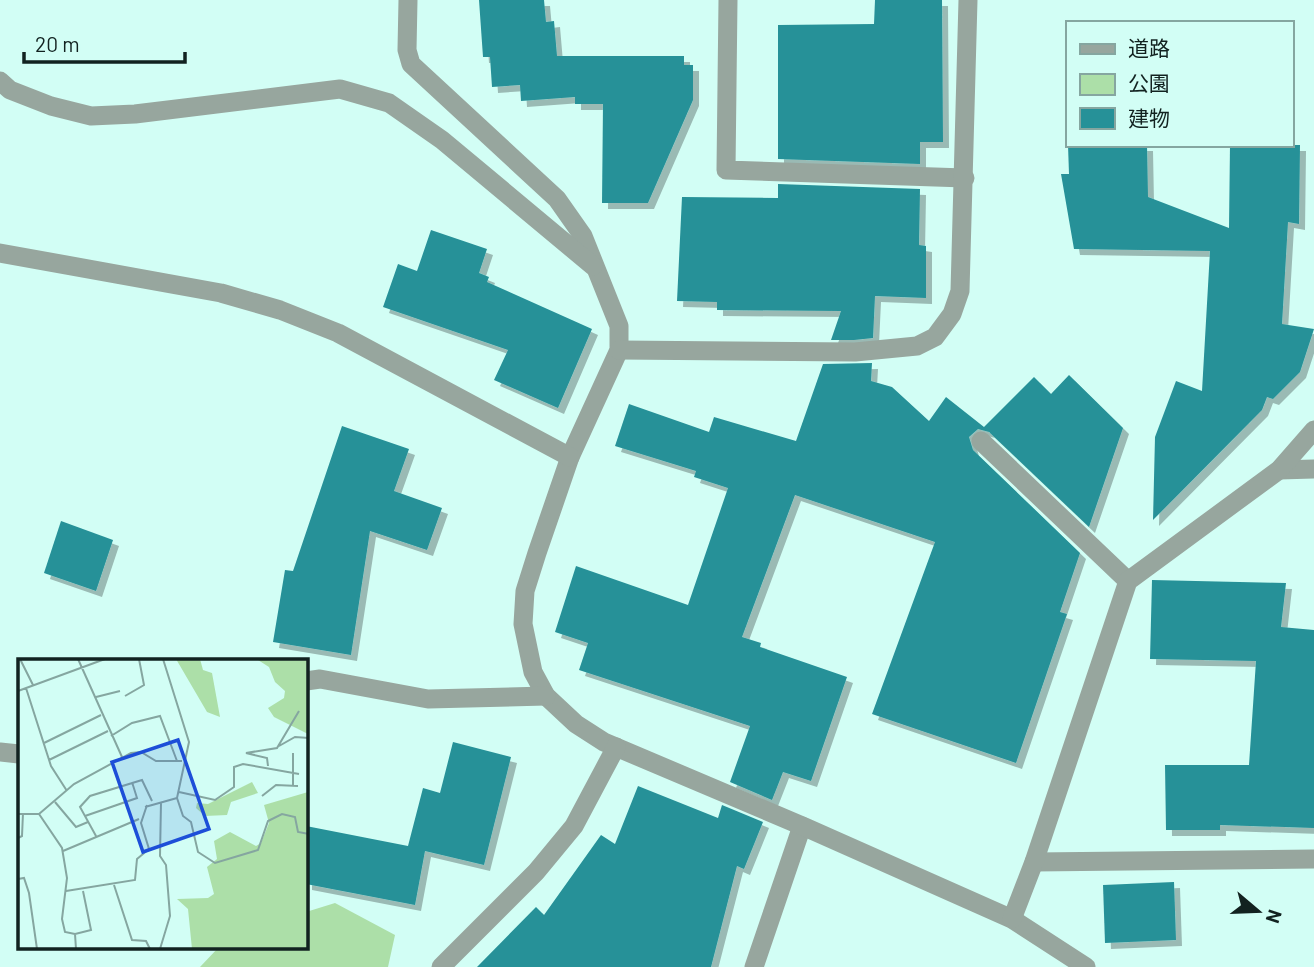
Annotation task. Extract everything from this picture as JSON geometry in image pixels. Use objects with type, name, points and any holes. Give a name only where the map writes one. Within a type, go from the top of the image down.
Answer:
[{"type":"street","points":[[408,0],[407,50],[411,64],[557,199],[583,236],[619,326],[619,350],[570,457],[525,591],[523,625],[533,672],[546,696],[576,724],[616,747],[1012,919],[1086,967]]},
{"type":"street","points":[[728,0],[726,170],[965,178]]},
{"type":"street","points":[[619,350],[855,352],[917,346],[935,337],[952,314],[960,291],[968,0]]},
{"type":"street","points":[[0,80],[10,90],[51,106],[91,116],[135,114],[340,89],[389,103],[442,140],[597,269]]},
{"type":"street","points":[[0,253],[221,293],[280,310],[338,333],[570,457]]},
{"type":"street","points":[[1012,919],[1034,862],[1128,581],[1279,470],[1314,430]]},
{"type":"street","points":[[981,442],[1128,581]]},
{"type":"street","points":[[1279,470],[1314,469]]},
{"type":"street","points":[[308,681],[320,679],[428,699],[546,696]]},
{"type":"street","points":[[441,967],[536,872],[574,826],[616,747]]},
{"type":"street","points":[[0,752],[18,754]]},
{"type":"street","points":[[754,967],[802,826]]},
{"type":"street","points":[[1034,862],[1314,859]]},
{"type":"green space","points":[[335,903],[395,935],[388,967],[200,967],[216,950],[308,950],[308,911]]},
{"type":"building","points":[[479,0],[544,0],[546,22],[554,21],[557,56],[684,56],[684,65],[693,65],[693,100],[648,203],[602,203],[603,104],[575,104],[575,97],[521,101],[520,85],[492,87],[490,57],[483,57]]},
{"type":"building","points":[[875,0],[942,0],[943,142],[920,142],[920,164],[778,159],[778,25],[874,24]]},
{"type":"building","points":[[1300,145],[1299,224],[1288,222],[1282,324],[1314,329],[1300,372],[1273,399],[1267,397],[1262,410],[1153,520],[1155,437],[1176,381],[1202,391],[1210,251],[1074,249],[1061,174],[1069,174],[1068,147],[1147,147],[1148,197],[1229,228],[1230,147]]},
{"type":"building","points":[[778,184],[920,189],[919,245],[926,246],[926,298],[875,296],[873,338],[854,340],[831,340],[841,311],[717,310],[717,302],[677,301],[682,197],[778,198]]},
{"type":"building","points":[[431,230],[487,249],[479,273],[489,277],[487,282],[592,329],[558,408],[494,380],[508,350],[383,307],[398,264],[417,271]]},
{"type":"building","points":[[872,363],[871,381],[892,387],[929,421],[946,397],[984,427],[1034,377],[1051,394],[1069,375],[1123,428],[1089,527],[989,432],[978,429],[969,437],[973,450],[1080,553],[1060,612],[1067,614],[1016,763],[872,714],[935,542],[795,495],[742,637],[761,643],[760,647],[847,677],[811,781],[783,772],[772,800],[730,782],[750,726],[579,670],[588,643],[555,632],[576,566],[688,605],[728,488],[694,477],[696,471],[615,446],[629,404],[709,432],[714,417],[796,441],[823,364]]},
{"type":"building","points":[[342,426],[409,449],[394,491],[442,508],[427,550],[370,531],[351,655],[273,642],[285,570],[293,571]]},
{"type":"building","points":[[61,521],[113,540],[96,591],[44,573]]},
{"type":"building","points":[[1152,580],[1286,583],[1281,627],[1314,630],[1314,828],[1220,825],[1220,830],[1166,830],[1165,765],[1249,765],[1256,661],[1150,659]]},
{"type":"building","points":[[453,742],[511,757],[484,865],[425,851],[415,905],[308,884],[308,826],[408,846],[423,788],[440,793]]},
{"type":"building","points":[[638,786],[718,818],[722,805],[763,822],[744,869],[737,866],[711,967],[477,967],[536,907],[544,915],[601,835],[615,844]]},
{"type":"building","points":[[1174,882],[1176,940],[1105,943],[1103,885]]}]
